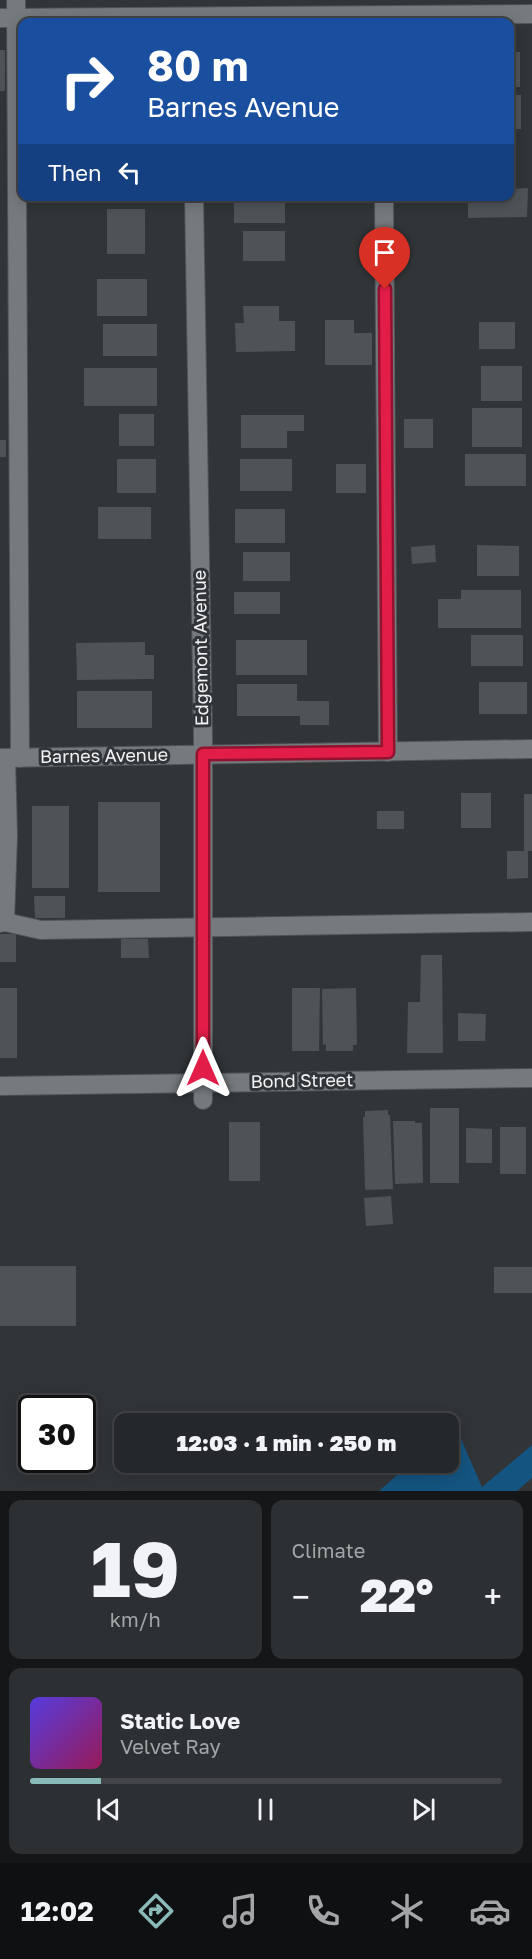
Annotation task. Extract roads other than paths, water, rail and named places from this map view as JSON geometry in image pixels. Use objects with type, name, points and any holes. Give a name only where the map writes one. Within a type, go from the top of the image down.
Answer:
[{"type":"street","points":[[532,14],[11,12],[9,758],[8,836],[3,922],[41,930],[532,922]]},
{"type":"street","name":"Edgemont Avenue","points":[[194,201],[203,754],[204,1101]]},
{"type":"street","points":[[384,201],[388,752]]},
{"type":"street","name":"Barnes Avenue","points":[[9,758],[532,749]]},
{"type":"street","name":"Bond Street","points":[[0,1086],[532,1078]]}]
